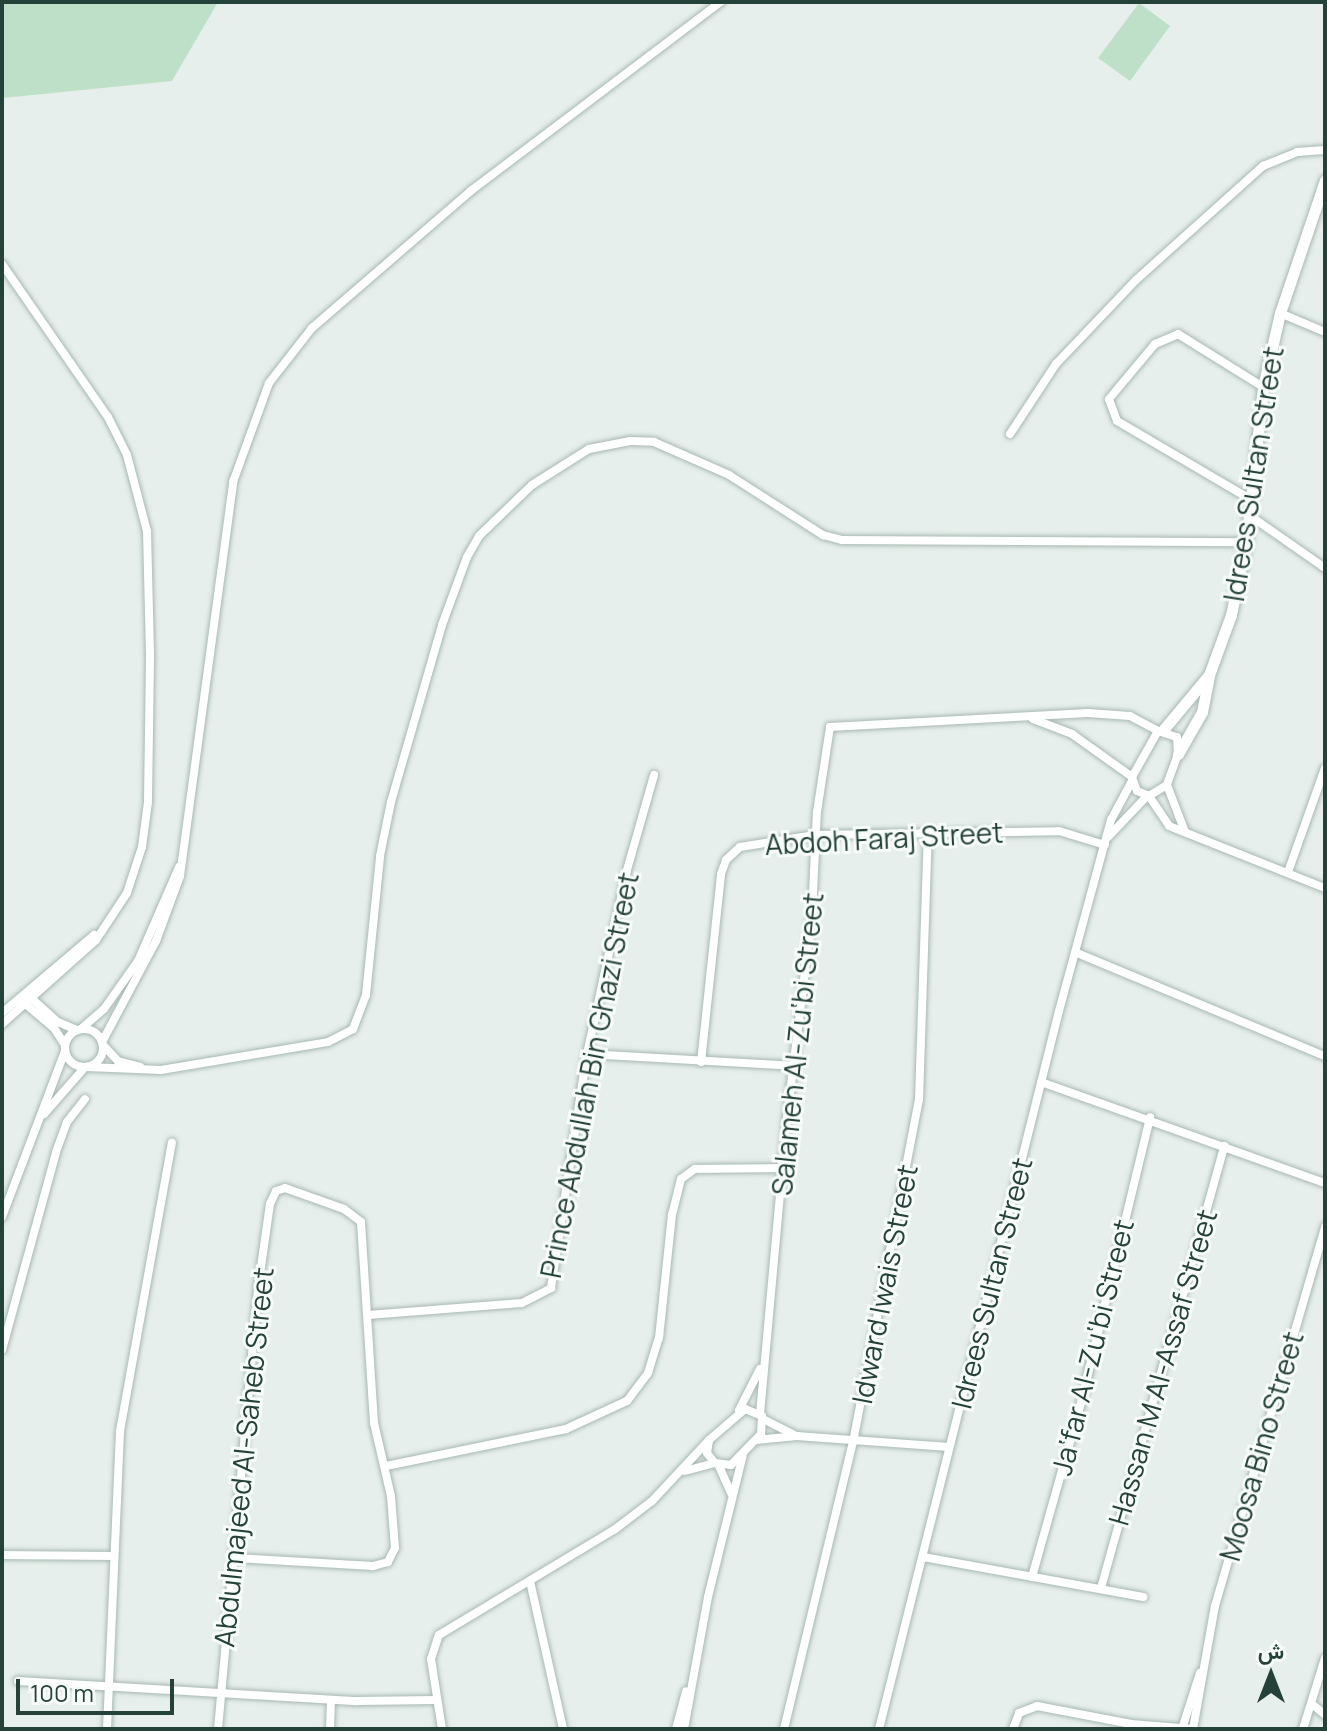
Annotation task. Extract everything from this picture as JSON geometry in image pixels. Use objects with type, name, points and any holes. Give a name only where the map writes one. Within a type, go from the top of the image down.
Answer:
[{"type":"street","points":[[41,1117],[86,1067],[101,1057],[102,1043],[156,941],[179,866],[197,766],[219,562],[233,482],[269,383],[312,328],[472,190],[721,2]]},
{"type":"street","points":[[1010,434],[1056,364],[1136,280],[1263,166],[1297,152],[1325,150]]},
{"type":"street","name":"Idrees Sultan Street","points":[[1178,754],[1199,720],[1209,675],[1231,615],[1246,542],[1263,387],[1280,313],[1322,198],[1325,180]]},
{"type":"street","points":[[2,264],[108,417],[142,502],[150,658],[148,802],[136,871],[115,914],[25,998],[2,1024]]},
{"type":"street","points":[[1280,313],[1325,332]]},
{"type":"street","points":[[1250,499],[1117,421],[1109,399],[1155,344],[1178,334],[1263,387]]},
{"type":"street","points":[[25,998],[57,1032],[70,1061],[86,1067],[123,1072],[169,1068],[309,1046],[353,1029],[366,995],[380,856],[391,802],[463,567],[479,536],[506,509],[589,449],[630,441],[654,442],[729,475],[823,535],[842,540],[1246,542]]},
{"type":"street","points":[[1249,515],[1325,568]]},
{"type":"street","name":"Idrees Sultan Street","points":[[879,1729],[1041,1082],[1106,841],[1119,800],[1161,731],[1209,675]]},
{"type":"street","points":[[1028,717],[1110,714],[1143,720],[1177,737],[1178,754],[1167,785],[1173,812],[1188,835]]},
{"type":"street","points":[[1028,717],[1072,734],[1132,779],[1148,796],[1162,820],[1188,835],[1325,888]]},
{"type":"street","name":"Salameh Al-Zu‘bi Street","points":[[756,1440],[762,1417],[763,1361],[775,1298],[783,1168],[812,913],[815,835],[830,727],[1028,717]]},
{"type":"street","points":[[1288,872],[1325,768]]},
{"type":"street","name":"Prince Abdullah Bin Ghazi Street","points":[[368,1315],[522,1303],[551,1288],[587,1054],[654,775]]},
{"type":"street","name":"Idrees Sultan Street","points":[[1106,841],[1148,796],[1167,785]]},
{"type":"street","name":"Abdoh Faraj Street","points":[[701,1062],[726,860],[757,842],[815,835],[1059,831],[1106,841]]},
{"type":"street","name":"Idward Iwais Street","points":[[784,1729],[853,1442],[919,1100],[928,832]]},
{"type":"street","points":[[2,1217],[65,1048],[104,1009],[138,961],[179,866]]},
{"type":"street","points":[[1077,953],[1325,1056]]},
{"type":"street","points":[[25,998],[58,1022],[94,1032],[125,1064],[169,1068]]},
{"type":"street","points":[[2,1013],[25,998]]},
{"type":"street","points":[[1306,1048],[1325,1049]]},
{"type":"street","points":[[587,1054],[793,1066]]},
{"type":"street","points":[[1041,1082],[1150,1117],[1325,1183]]},
{"type":"street","points":[[2,1350],[56,1152],[67,1122],[85,1099]]},
{"type":"street","name":"Ja‘far Al-Zu‘bi Street","points":[[1032,1577],[1081,1403],[1150,1117]]},
{"type":"street","points":[[107,1729],[111,1556],[123,1410],[172,1143]]},
{"type":"street","name":"Hassan M Al-Assaf Street","points":[[1101,1588],[1224,1146]]},
{"type":"street","points":[[386,1466],[566,1429],[627,1401],[648,1373],[659,1338],[672,1215],[681,1179],[695,1169],[783,1168]]},
{"type":"street","name":"Abdulmajeed Al-Saheb Street","points":[[218,1729],[258,1288],[270,1204],[279,1189],[309,1193],[357,1216],[363,1231],[368,1315]]},
{"type":"street","name":"Moosa Bino Street","points":[[1182,1728],[1202,1667],[1249,1482],[1324,1233]]},
{"type":"street","points":[[235,1558],[388,1562],[396,1536],[386,1466],[375,1433],[368,1315]]},
{"type":"street","name":"Salameh Al-Zu‘bi Street","points":[[442,1729],[431,1659],[439,1635],[459,1618],[530,1581],[614,1530],[680,1473],[738,1412],[763,1361]]},
{"type":"street","points":[[738,1412],[749,1408],[797,1436]]},
{"type":"street","points":[[680,1473],[717,1464],[731,1465],[756,1440],[797,1436],[949,1447]]},
{"type":"street","points":[[709,1440],[707,1453],[717,1464],[731,1494]]},
{"type":"street","points":[[684,1729],[692,1676],[731,1494],[743,1455]]},
{"type":"street","points":[[2,1555],[111,1556]]},
{"type":"street","points":[[923,1557],[1143,1597]]},
{"type":"street","points":[[530,1581],[563,1729]]},
{"type":"street","points":[[1303,1729],[1325,1658]]},
{"type":"street","name":"Moosa Bino Street","points":[[1193,1729],[1202,1667]]},
{"type":"street","points":[[676,1729],[692,1676]]},
{"type":"street","points":[[18,1681],[331,1700],[436,1700]]},
{"type":"street","points":[[330,1729],[331,1700]]},
{"type":"street","points":[[1312,1704],[1325,1715]]},
{"type":"street","points":[[1013,1729],[1019,1713],[1032,1706],[1134,1727],[1193,1729]]},
{"type":"green space","points":[[2,2],[218,2],[172,81],[3,98]]},
{"type":"green space","points":[[1139,3],[1170,26],[1130,81],[1098,58]]}]
